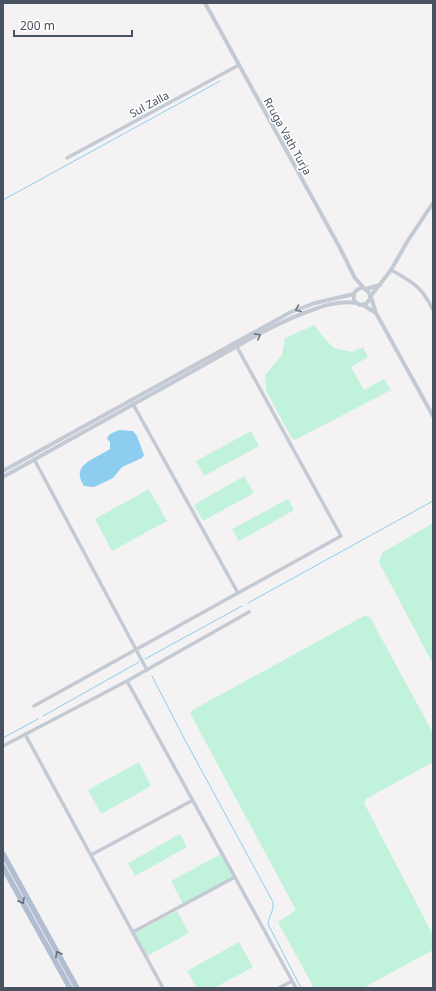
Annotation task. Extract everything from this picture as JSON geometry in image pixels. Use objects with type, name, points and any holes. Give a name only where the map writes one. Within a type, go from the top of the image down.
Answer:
[{"type":"main road","points":[[3,854],[77,988]]},
{"type":"main road","points":[[3,867],[70,988]]},
{"type":"street","name":"Rruga Vath Turja","points":[[205,3],[355,278],[369,292],[376,314],[433,416]]},
{"type":"street","name":"Sul Zalla","points":[[67,158],[239,65]]},
{"type":"street","points":[[363,305],[369,302],[370,298],[392,270],[407,242],[433,203]]},
{"type":"street","points":[[392,270],[419,287],[428,298],[433,310]]},
{"type":"street","name":"Rruga Vath Turja","points":[[355,278],[354,301],[376,314]]},
{"type":"street","points":[[3,471],[291,312],[315,303],[354,293],[358,289],[381,285]]},
{"type":"street","points":[[3,476],[287,320],[316,308],[343,302],[356,303]]},
{"type":"street","points":[[34,706],[341,536],[237,347]]},
{"type":"street","points":[[133,404],[238,593]]},
{"type":"street","points":[[34,459],[147,670]]},
{"type":"street","points":[[3,746],[127,681],[249,612]]},
{"type":"street","points":[[127,681],[296,988]]},
{"type":"street","points":[[25,734],[163,988]]},
{"type":"street","points":[[91,855],[193,800]]},
{"type":"street","points":[[133,932],[235,877]]},
{"type":"street","points":[[279,988],[292,981]]},
{"type":"green space","points":[[315,325],[323,337],[334,348],[352,352],[363,347],[368,357],[351,367],[364,390],[384,379],[391,390],[295,440],[291,437],[266,390],[265,375],[282,355],[285,338]]},
{"type":"green space","points":[[251,431],[259,446],[204,476],[196,461]]},
{"type":"green space","points":[[244,476],[254,493],[203,521],[194,505]]},
{"type":"green space","points":[[149,489],[167,521],[112,551],[95,519]]},
{"type":"green space","points":[[288,499],[294,510],[239,541],[232,529]]},
{"type":"green space","points":[[433,523],[433,664],[379,562],[382,553]]},
{"type":"green space","points":[[364,616],[370,617],[433,733],[433,762],[366,799],[364,803],[433,935],[433,950],[363,988],[314,988],[278,922],[296,910],[190,713],[191,711]]},
{"type":"green space","points":[[139,762],[151,786],[101,814],[88,790]]},
{"type":"green space","points":[[180,834],[187,847],[135,876],[128,863]]},
{"type":"green space","points":[[221,854],[233,877],[183,904],[171,881]]},
{"type":"green space","points":[[177,911],[189,933],[147,956],[135,933]]},
{"type":"green space","points":[[239,942],[253,967],[214,988],[197,988],[187,971]]},
{"type":"water","points":[[120,430],[133,431],[137,436],[144,455],[142,458],[122,467],[113,478],[94,487],[84,486],[80,479],[80,472],[82,468],[86,463],[110,449],[110,442],[107,439],[109,435]]},
{"type":"waterway","points":[[3,200],[220,81]]},
{"type":"waterway","points":[[248,603],[433,501]]},
{"type":"waterway","points":[[145,659],[242,606]]},
{"type":"waterway","points":[[43,716],[139,662]]},
{"type":"waterway","points":[[152,676],[273,902],[273,908],[268,924],[301,988]]},
{"type":"waterway","points":[[3,738],[38,719]]}]
